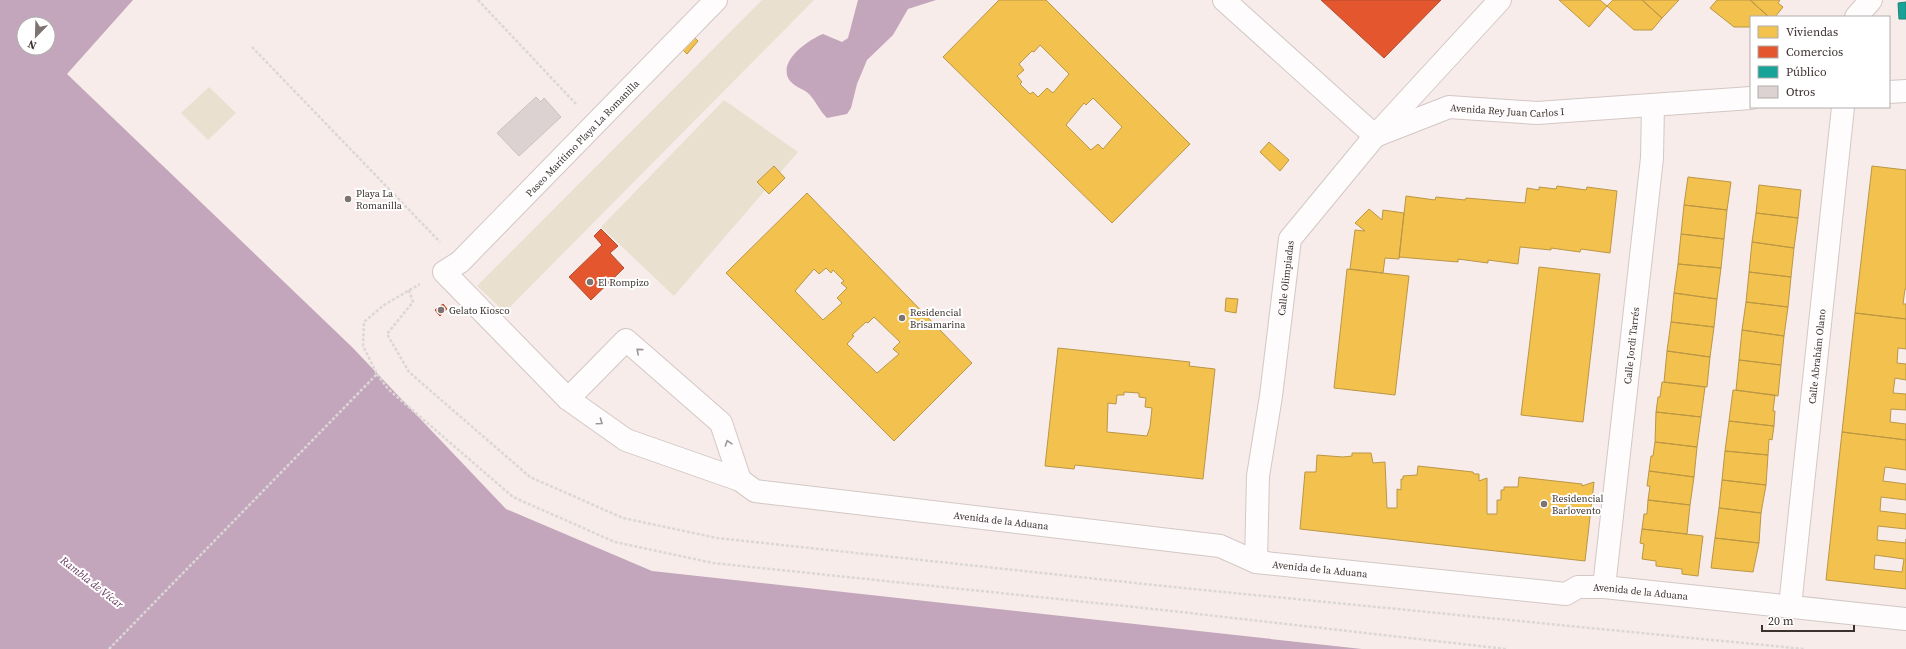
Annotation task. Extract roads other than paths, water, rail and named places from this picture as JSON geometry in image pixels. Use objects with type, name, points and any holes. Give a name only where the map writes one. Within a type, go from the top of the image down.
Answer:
[{"type":"street","name":"Paseo Marítimo Playa La Romanilla","points":[[452,267],[716,0]]},
{"type":"street","points":[[1224,0],[1375,136]]},
{"type":"street","name":"Calle Olimpiadas","points":[[1256,562],[1258,476],[1271,396],[1290,239],[1375,136],[1500,0]]},
{"type":"street","points":[[1857,16],[1871,0]]},
{"type":"street","points":[[1890,92],[1906,91]]},
{"type":"street","name":"Avenida Rey Juan Carlos I","points":[[1375,136],[1449,107],[1537,113],[1750,98]]},
{"type":"street","name":"Calle Jordi Tarrés","points":[[1604,587],[1652,158],[1653,105]]},
{"type":"street","name":"Calle Abrahám Olano","points":[[1790,606],[1843,108]]},
{"type":"street","name":"Avenida de la Aduana","points":[[452,267],[568,399],[626,440],[740,480],[756,491],[1220,546],[1256,562],[1566,594],[1578,586],[1604,587],[1906,619]]},
{"type":"street","points":[[568,399],[626,340],[721,423],[740,480]]},
{"type":"water","name":"Rambla de Vícar","points":[[0,0],[133,0],[67,74],[352,347],[506,509],[652,571],[1362,649],[0,649]]},
{"type":"water","points":[[858,0],[936,0],[908,9],[893,35],[867,60],[857,84],[851,108],[847,114],[827,118],[806,91],[790,81],[787,74],[787,66],[790,59],[802,46],[823,34],[842,42],[848,38]]},
{"type":"place","name":"Playa La Romanilla","points":[[348,199]]},
{"type":"place","name":"El Rompizo","points":[[590,282]]},
{"type":"place","name":"Gelato Kiosco","points":[[441,310]]},
{"type":"place","name":"Residencial Brisamarina","points":[[902,318]]},
{"type":"place","name":"Residencial Barlovento","points":[[1544,504]]}]
